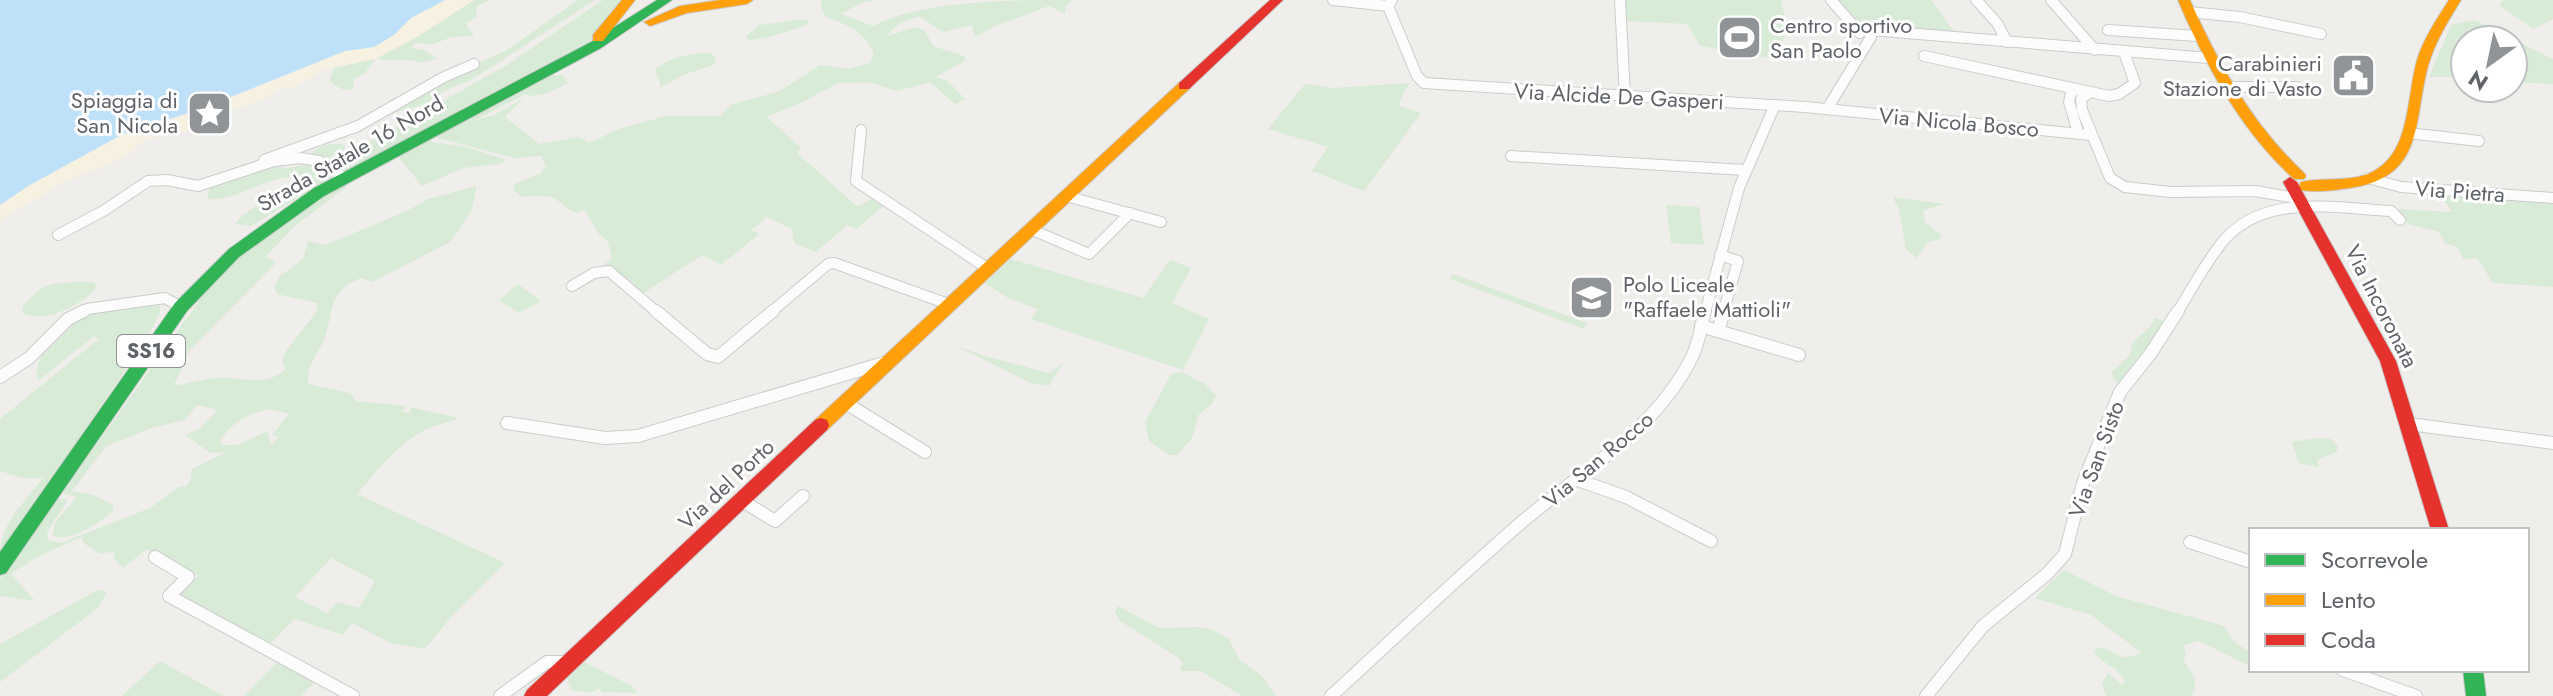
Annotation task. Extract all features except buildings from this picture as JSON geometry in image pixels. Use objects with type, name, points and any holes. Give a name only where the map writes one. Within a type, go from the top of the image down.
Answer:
[{"type":"main road","points":[[572,58],[600,37],[629,0]]},
{"type":"main road","name":"Strada Statale 16 Nord","points":[[0,567],[181,307],[220,264],[267,224],[343,177],[572,58],[633,24],[666,0]]},
{"type":"main road","points":[[543,73],[668,13],[704,4],[747,0]]},
{"type":"main road","name":"Via del Porto","points":[[542,694],[569,662],[844,402],[1277,0]]},
{"type":"main road","points":[[2299,186],[2366,179],[2383,172],[2401,157],[2425,55],[2455,0]]},
{"type":"main road","name":"Via Incoronata","points":[[2186,6],[2209,58],[2299,186],[2388,361],[2439,528]]},
{"type":"main road","points":[[2473,672],[2476,696]]},
{"type":"street","points":[[1333,0],[1390,3]]},
{"type":"street","points":[[1620,0],[1625,97]]},
{"type":"street","points":[[1831,0],[1852,25],[1869,35],[1916,35],[2209,58]]},
{"type":"street","points":[[1976,0],[1997,23],[2007,42]]},
{"type":"street","points":[[2051,0],[2095,50]]},
{"type":"street","name":"Via Alcide De Gasperi","points":[[1390,3],[1419,80],[1424,83],[1827,109]]},
{"type":"street","points":[[2186,6],[2321,34]]},
{"type":"street","points":[[2108,30],[2197,36]]},
{"type":"street","points":[[1827,109],[1869,35]]},
{"type":"street","points":[[1916,35],[1925,57],[2089,93],[2115,95],[2135,83],[2124,52]]},
{"type":"street","points":[[242,171],[301,144],[357,127],[441,77],[474,64]]},
{"type":"street","points":[[2228,87],[2297,87]]},
{"type":"street","points":[[2074,91],[2069,102],[2078,132]]},
{"type":"street","points":[[2089,93],[2083,96],[2080,104],[2110,178],[2121,187],[2145,191],[2271,191],[2299,186],[2391,211],[2400,220]]},
{"type":"street","name":"Via San Rocco","points":[[1331,696],[1489,549],[1637,431],[1661,406],[1693,356],[1745,170],[1775,105]]},
{"type":"street","name":"Via Nicola Bosco","points":[[1827,109],[2091,135]]},
{"type":"street","points":[[861,130],[856,181],[987,268]]},
{"type":"street","points":[[2408,133],[2479,141]]},
{"type":"street","points":[[1511,156],[1745,170]]},
{"type":"street","points":[[58,235],[105,210],[148,181],[167,180],[198,186],[274,161],[300,158],[319,161],[343,177]]},
{"type":"street","name":"Via Pietra","points":[[2366,179],[2401,187],[2553,198]]},
{"type":"street","points":[[2271,191],[2299,186]]},
{"type":"street","name":"Via San Sisto","points":[[1926,696],[1983,626],[2047,574],[2065,554],[2083,483],[2120,392],[2151,353],[2221,243],[2254,215],[2299,186]]},
{"type":"street","points":[[1066,196],[1161,222]]},
{"type":"street","points":[[1030,229],[1089,254],[1130,213]]},
{"type":"street","points":[[1718,331],[1738,261],[1720,255]]},
{"type":"street","points":[[572,286],[594,273],[609,271],[707,354],[718,357],[828,264],[843,266],[948,304]]},
{"type":"street","points":[[0,377],[29,358],[68,319],[87,309],[165,298],[181,307]]},
{"type":"street","points":[[1701,326],[1799,355]]},
{"type":"street","points":[[507,423],[605,438],[638,436],[887,362]]},
{"type":"street","points":[[844,402],[925,452]]},
{"type":"street","points":[[2409,424],[2553,443]]},
{"type":"street","points":[[1578,480],[1626,497],[1711,541]]},
{"type":"street","points":[[741,500],[775,521],[803,496]]},
{"type":"street","points":[[2190,542],[2249,561]]},
{"type":"street","points":[[155,557],[188,577],[169,596],[353,696]]},
{"type":"street","points":[[500,696],[547,662],[569,662]]},
{"type":"street","points":[[2349,672],[2416,696]]},
{"type":"green space","points":[[474,0],[489,0],[476,7],[477,16],[466,24],[474,36],[452,37],[433,44],[415,43],[411,48],[424,50],[437,59],[420,63],[377,58],[417,37]]},
{"type":"green space","points":[[578,0],[595,0],[473,79],[444,91],[429,103],[383,116],[507,50]]},
{"type":"green space","points":[[603,0],[626,0],[591,40],[343,172],[308,157],[329,144],[344,145],[345,152],[351,152],[507,65]]},
{"type":"green space","points":[[821,0],[876,0],[863,2],[841,14],[873,26],[894,17],[943,6],[997,1],[1073,0],[1066,5],[1065,14],[1049,6],[995,26],[975,37],[972,25],[943,32],[919,16],[899,24],[885,37],[916,27],[925,31],[933,46],[964,56],[966,60],[936,77],[948,81],[965,99],[955,104],[930,82],[897,91],[869,82],[838,83],[767,117],[800,147],[798,154],[858,207],[876,196],[886,204],[856,229],[847,225],[816,252],[794,243],[792,229],[767,217],[751,230],[759,234],[721,265],[702,255],[639,296],[609,267],[603,266],[612,258],[608,242],[598,233],[584,209],[577,213],[551,197],[522,197],[514,190],[513,185],[541,173],[546,166],[541,156],[514,158],[435,137],[550,75],[563,75],[568,83],[546,94],[526,94],[475,120],[494,115],[524,98],[505,117],[539,144],[579,137],[589,143],[619,129],[666,116],[720,116],[732,104],[778,92],[820,65],[849,69],[870,63],[874,53],[866,40],[851,27],[825,15]]},
{"type":"green space","name":"Centro sportivo San Paolo","points":[[1625,0],[1781,0],[1787,29],[1775,59],[1700,46],[1687,24],[1626,21]]},
{"type":"green space","points":[[1838,0],[1931,0],[1955,33],[1860,25]]},
{"type":"green space","points":[[2504,0],[2553,0],[2553,19],[2533,29],[2499,5]]},
{"type":"green space","points":[[804,19],[810,22],[780,34],[753,40],[748,40],[746,36],[760,25]]},
{"type":"green space","points":[[2475,20],[2483,24],[2456,24]]},
{"type":"green space","points":[[2449,30],[2449,77],[2429,77]]},
{"type":"green space","points":[[2529,47],[2553,59],[2553,84],[2529,83]]},
{"type":"green space","points":[[710,53],[716,58],[713,65],[683,75],[661,87],[655,69],[660,65],[681,56]]},
{"type":"green space","points":[[375,59],[365,73],[354,79],[353,88],[349,90],[329,81],[334,68]]},
{"type":"green space","points":[[1409,83],[1398,105],[1421,113],[1364,191],[1312,171],[1328,147],[1268,129],[1305,84],[1332,88]]},
{"type":"green space","points":[[427,141],[470,148],[506,160],[500,164],[463,168],[422,186],[398,156]]},
{"type":"green space","points":[[316,162],[334,175],[251,226],[235,224],[249,211],[291,187],[298,181],[297,177],[273,180],[220,199],[207,196],[210,188],[268,166],[289,168]]},
{"type":"green space","points":[[346,182],[347,186],[295,226],[266,256],[276,263],[189,351],[174,385],[212,378],[261,380],[278,375],[286,369],[282,362],[286,351],[317,311],[317,303],[277,294],[274,287],[280,276],[303,259],[308,241],[325,245],[428,199],[477,186],[471,212],[450,242],[372,282],[361,278],[342,290],[336,297],[327,332],[308,378],[308,384],[350,393],[356,401],[406,406],[402,412],[410,413],[410,407],[459,418],[413,437],[387,459],[357,494],[505,563],[451,617],[425,649],[391,643],[352,623],[343,635],[294,619],[269,645],[181,601],[181,594],[198,576],[147,549],[123,568],[113,558],[116,551],[100,554],[85,544],[81,537],[35,558],[11,574],[35,601],[0,596],[0,579],[57,498],[68,500],[47,532],[48,540],[61,543],[150,508],[180,486],[185,487],[191,479],[192,469],[226,452],[211,453],[185,435],[199,429],[218,410],[197,405],[185,420],[154,427],[106,446],[72,491],[93,495],[113,505],[113,511],[76,535],[52,535],[56,521],[77,497],[62,493],[209,287],[242,252]],"holes":[[[271,409],[289,414],[272,435],[278,437],[271,446],[268,431],[237,445],[222,445],[220,440],[236,423]],[[331,558],[375,581],[359,608],[337,602],[327,613],[295,597]]]},
{"type":"green space","points":[[2439,193],[2553,200],[2553,287],[2493,283],[2477,258],[2463,259],[2457,247],[2445,243],[2439,232],[2408,224],[2397,209],[2452,212]]},
{"type":"green space","points":[[1893,197],[1944,204],[1923,211],[1925,222],[1940,234],[1941,239],[1928,242],[1917,258],[1906,249],[1899,210]]},
{"type":"green space","points":[[1666,205],[1699,207],[1704,245],[1671,243]]},
{"type":"green space","points":[[1011,259],[1143,298],[1170,260],[1191,268],[1172,303],[1209,319],[1183,370],[1031,319],[1038,309],[1008,298],[985,283]]},
{"type":"green space","points":[[1453,274],[1587,323],[1584,329],[1450,279]]},
{"type":"green space","points":[[94,282],[97,287],[73,306],[42,316],[23,313],[22,308],[41,289],[53,284]]},
{"type":"green space","points":[[518,284],[541,301],[519,313],[499,300]]},
{"type":"green space","points":[[160,304],[160,313],[147,338],[0,554],[9,523],[43,478],[22,478],[0,471],[0,419],[99,339],[94,336],[39,380],[40,358],[51,340],[66,325],[83,314],[100,309]]},
{"type":"green space","points":[[2155,318],[2165,321],[2122,384],[2114,381],[2112,372],[2130,355],[2132,343],[2150,327]]},
{"type":"green space","points":[[956,346],[1049,373],[1063,363],[1049,386],[1031,383]]},
{"type":"green space","points":[[1182,372],[1205,384],[1216,395],[1212,404],[1199,414],[1192,438],[1177,455],[1169,455],[1149,441],[1145,422],[1171,374]]},
{"type":"green space","points":[[2331,439],[2338,447],[2336,452],[2317,460],[2319,467],[2299,463],[2292,442]]},
{"type":"green space","points":[[2064,570],[2116,596],[2224,626],[2232,640],[2249,652],[2249,666],[2199,641],[2183,645],[2186,654],[2183,661],[2195,682],[2191,696],[2106,696],[2102,684],[2108,673],[2121,684],[2125,682],[2094,652],[2096,648],[2104,648],[2124,658],[2142,653],[2091,615],[2035,598]]},
{"type":"green space","points":[[103,590],[107,592],[98,608],[0,682],[0,644]]},
{"type":"green space","points":[[1118,606],[1159,628],[1197,627],[1213,630],[1228,638],[1240,660],[1262,676],[1276,696],[1242,696],[1201,671],[1180,671],[1183,663],[1179,658],[1120,621],[1115,612]]},
{"type":"green space","points":[[279,660],[316,681],[301,696],[244,696]]},
{"type":"green space","points":[[580,660],[630,685],[638,693],[601,692],[601,689],[594,692],[572,691],[566,675]]},
{"type":"green space","points":[[160,661],[224,696],[122,696]]},
{"type":"sand","name":"Spiaggia di San Nicola","points":[[445,0],[474,0],[417,37],[377,58],[323,70],[292,88],[282,87],[267,98],[213,117],[185,132],[146,139],[123,158],[64,182],[0,220],[0,205],[28,186],[120,136],[207,108],[345,51],[374,47],[394,35],[411,18]]},
{"type":"water","points":[[0,0],[445,0],[411,18],[394,35],[374,47],[345,51],[203,108],[123,134],[28,186],[0,205]]},
{"type":"traffic: fast","points":[[0,567],[181,307],[234,253],[319,192],[596,45],[666,0]]},
{"type":"traffic: fast","points":[[2473,672],[2476,696]]},
{"type":"traffic: slow","points":[[598,38],[629,0]]},
{"type":"traffic: slow","points":[[650,22],[685,9],[747,0]]},
{"type":"traffic: slow","points":[[2184,0],[2233,95],[2265,141],[2299,176]]},
{"type":"traffic: slow","points":[[2306,186],[2363,181],[2393,164],[2408,136],[2425,55],[2455,0]]},
{"type":"traffic: slow","points":[[821,425],[1184,86]]},
{"type":"traffic: jam","points":[[1184,86],[1277,0]]},
{"type":"traffic: jam","points":[[2290,182],[2388,361],[2439,528]]},
{"type":"traffic: jam","points":[[534,696],[821,425]]},
{"type":"place","name":"Centro sportivo San Paolo","points":[[1739,38]]},
{"type":"place","name":"Carabinieri Stazione di Vasto","points":[[2353,76]]},
{"type":"place","name":"Spiaggia di San Nicola","points":[[209,113]]},
{"type":"place","name":"Polo Liceale \"Raffaele Mattioli\"","points":[[1592,297]]}]
